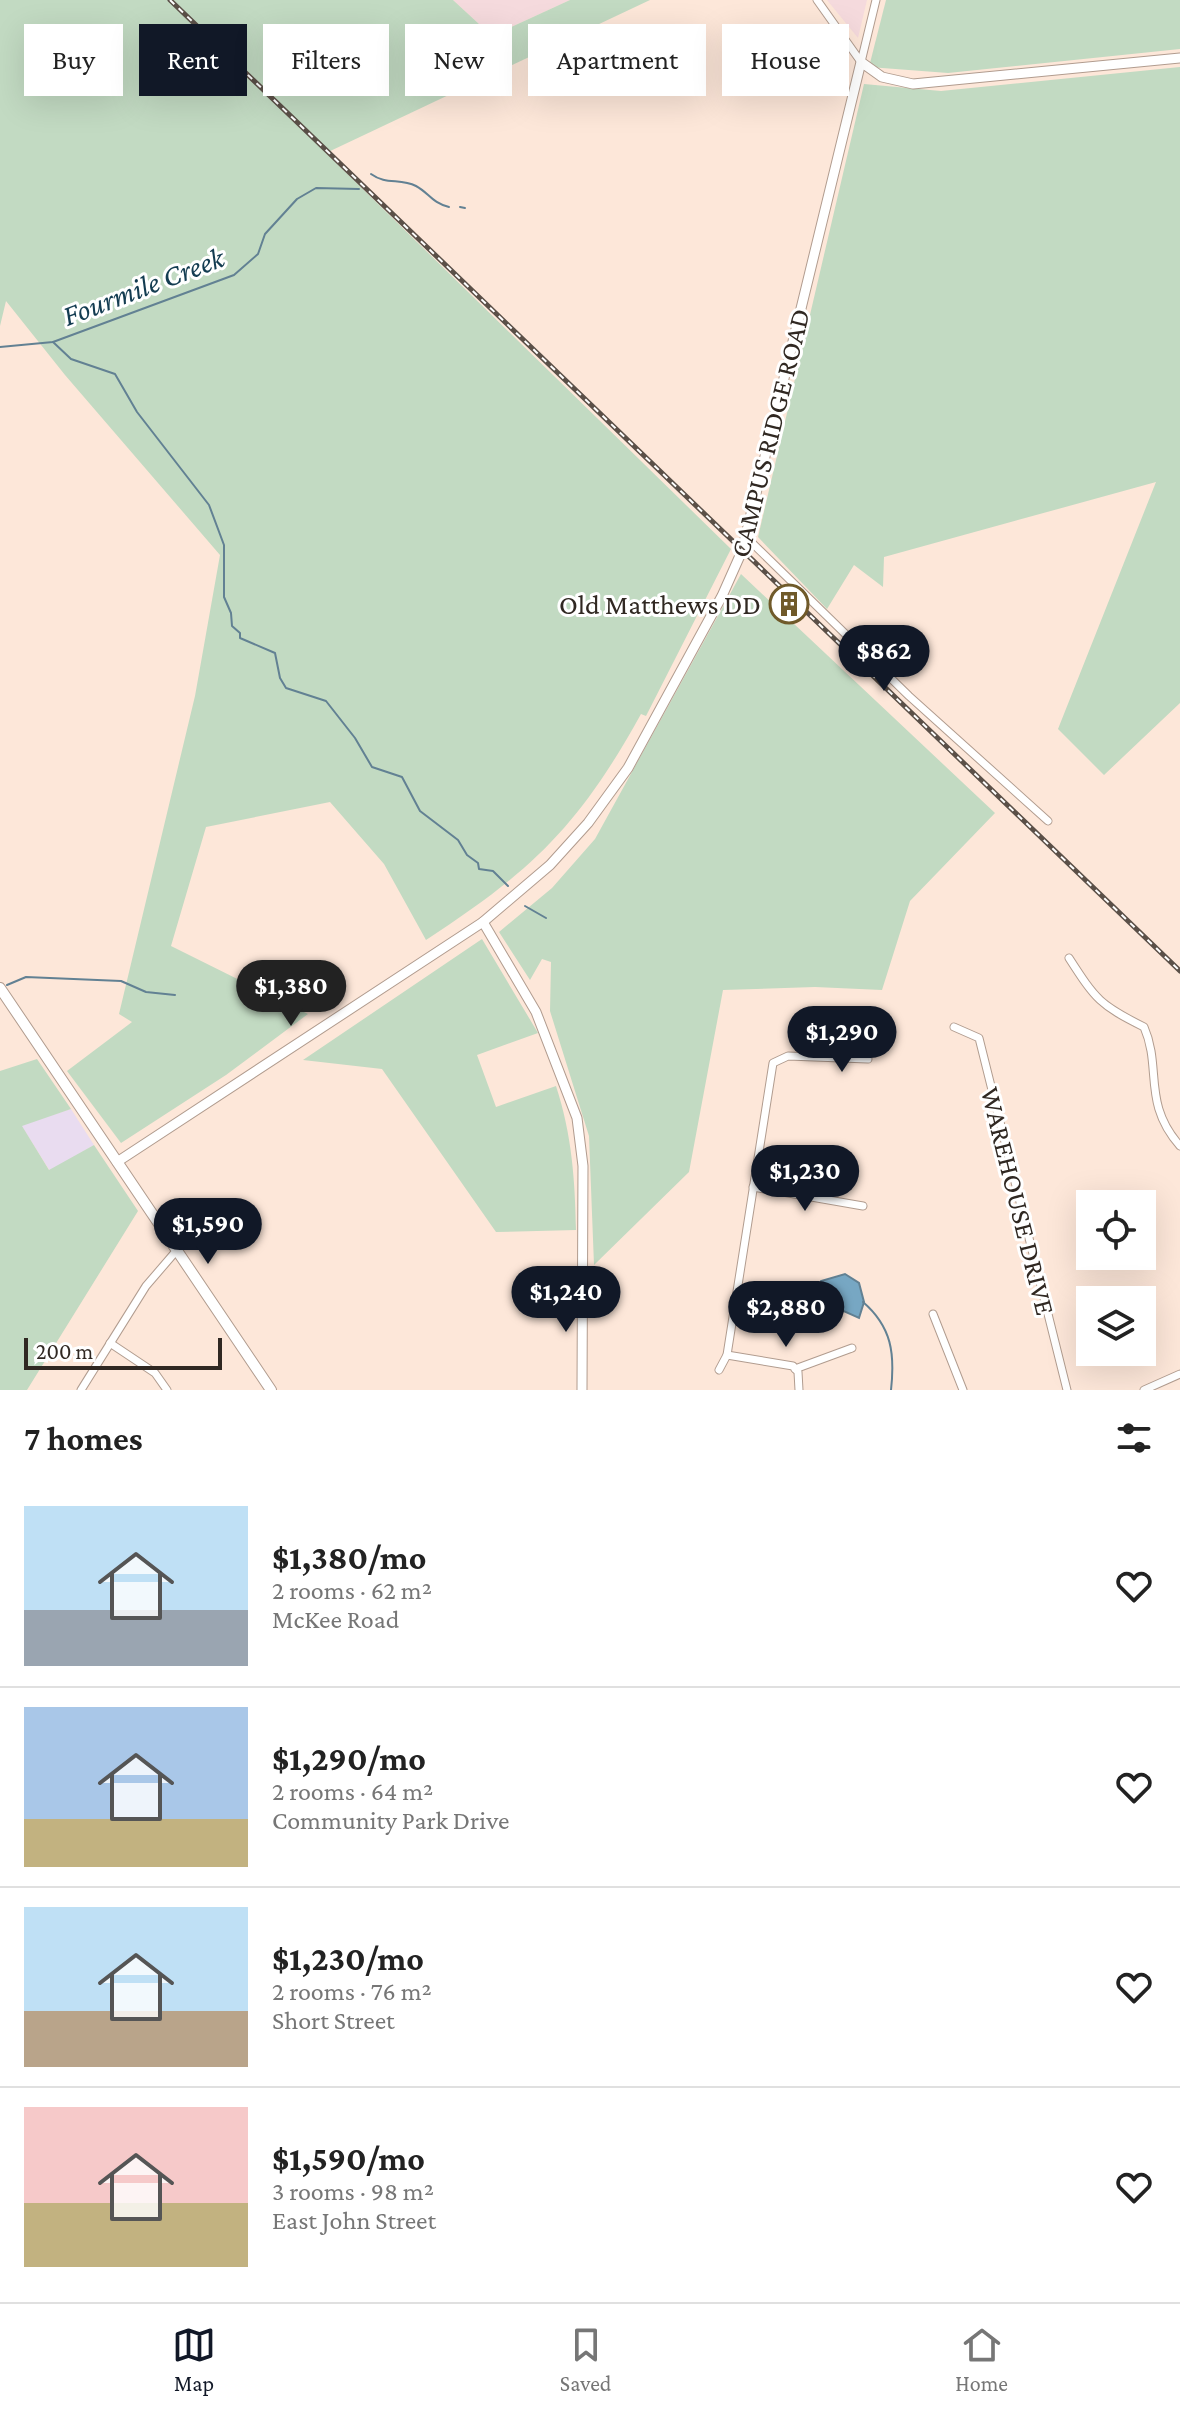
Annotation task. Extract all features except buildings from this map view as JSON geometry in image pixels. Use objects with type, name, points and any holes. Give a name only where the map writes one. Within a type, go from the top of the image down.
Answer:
[{"type":"main road","points":[[0,988],[271,1390]]},
{"type":"street","points":[[817,0],[861,62],[882,77],[913,84],[1180,58]]},
{"type":"street","name":"CAMPUS RIDGE ROAD","points":[[117,1162],[483,922],[550,865],[609,796],[722,596],[746,537],[876,0]]},
{"type":"street","points":[[746,537],[909,696],[1048,821]]},
{"type":"street","points":[[483,922],[536,1012],[577,1118],[583,1166],[582,1390]]},
{"type":"street","points":[[1069,958],[1094,997],[1111,1012],[1144,1027],[1149,1038],[1157,1105],[1180,1146]]},
{"type":"street","name":"WAREHOUSE DRIVE","points":[[954,1027],[979,1038],[1067,1390]]},
{"type":"street","points":[[719,1370],[727,1355],[773,1063],[788,1056],[868,1059]]},
{"type":"street","points":[[753,1187],[863,1206]]},
{"type":"street","points":[[81,1390],[146,1286],[177,1250]]},
{"type":"street","points":[[933,1314],[963,1390]]},
{"type":"street","points":[[110,1343],[155,1373],[167,1390]]},
{"type":"street","points":[[727,1355],[795,1369],[852,1348]]},
{"type":"street","points":[[795,1369],[799,1390]]},
{"type":"street","points":[[1144,1390],[1180,1374]]},
{"type":"shaded area","points":[[453,0],[570,0],[512,27],[512,24],[479,24]]},
{"type":"shaded area","points":[[827,0],[867,0],[858,38]]},
{"type":"shaded area","points":[[71,1109],[94,1145],[50,1171],[21,1125]]},
{"type":"green space","points":[[0,0],[453,0],[479,24],[405,24],[405,96],[447,96],[326,153],[731,549],[646,716],[641,714],[574,817],[524,868],[426,940],[384,864],[330,802],[206,827],[171,946],[308,1014],[226,1075],[121,1143],[67,1071],[132,1022],[119,1014],[195,696],[220,555],[65,375],[6,301],[0,326]]},
{"type":"green space","points":[[570,0],[650,0],[599,24],[528,24],[528,58],[512,65],[512,27]]},
{"type":"green space","points":[[886,0],[1180,0],[1180,49],[948,73],[869,67]]},
{"type":"green space","points":[[1180,67],[1180,703],[1104,775],[1058,729],[1156,482],[884,557],[883,587],[854,565],[827,609],[758,537],[864,84],[941,91]]},
{"type":"green space","points":[[741,574],[995,813],[910,901],[882,990],[815,987],[723,990],[689,1172],[594,1265],[589,1136],[550,1011],[551,962],[542,959],[530,980],[499,932],[552,888],[595,839]]},
{"type":"green space","points":[[482,939],[538,1033],[477,1055],[496,1107],[556,1086],[572,1158],[576,1230],[496,1232],[382,1069],[303,1060]]},
{"type":"green space","points":[[37,1059],[71,1109],[22,1126],[49,1170],[94,1145],[138,1211],[27,1390],[0,1390],[0,1071]]},
{"type":"water","points":[[845,1274],[859,1283],[864,1302],[859,1318],[821,1301],[816,1295],[821,1281]]},
{"type":"waterway","name":"Fourmile Creek","points":[[371,174],[416,186],[438,203],[449,207]]},
{"type":"waterway","name":"Fourmile Creek","points":[[0,347],[53,342],[234,275],[258,254],[265,234],[297,199],[316,188],[359,189]]},
{"type":"waterway","name":"Fourmile Creek","points":[[460,207],[465,208]]},
{"type":"waterway","points":[[53,342],[71,359],[115,374],[137,412],[209,505],[224,545],[224,597],[231,613],[232,626],[240,633],[240,638],[275,653],[280,678],[286,688],[326,701],[355,738],[372,767],[402,777],[420,811],[458,840],[467,855],[478,863],[479,869],[493,871],[508,886]]},
{"type":"waterway","points":[[525,906],[546,918]]},
{"type":"waterway","points":[[7,985],[26,977],[121,981],[146,992],[175,995]]},
{"type":"waterway","points":[[863,1302],[886,1331],[892,1353],[891,1390]]},
{"type":"railway","points":[[170,0],[1180,971]]},
{"type":"place","name":"Old Matthews DD","points":[[789,604]]}]
